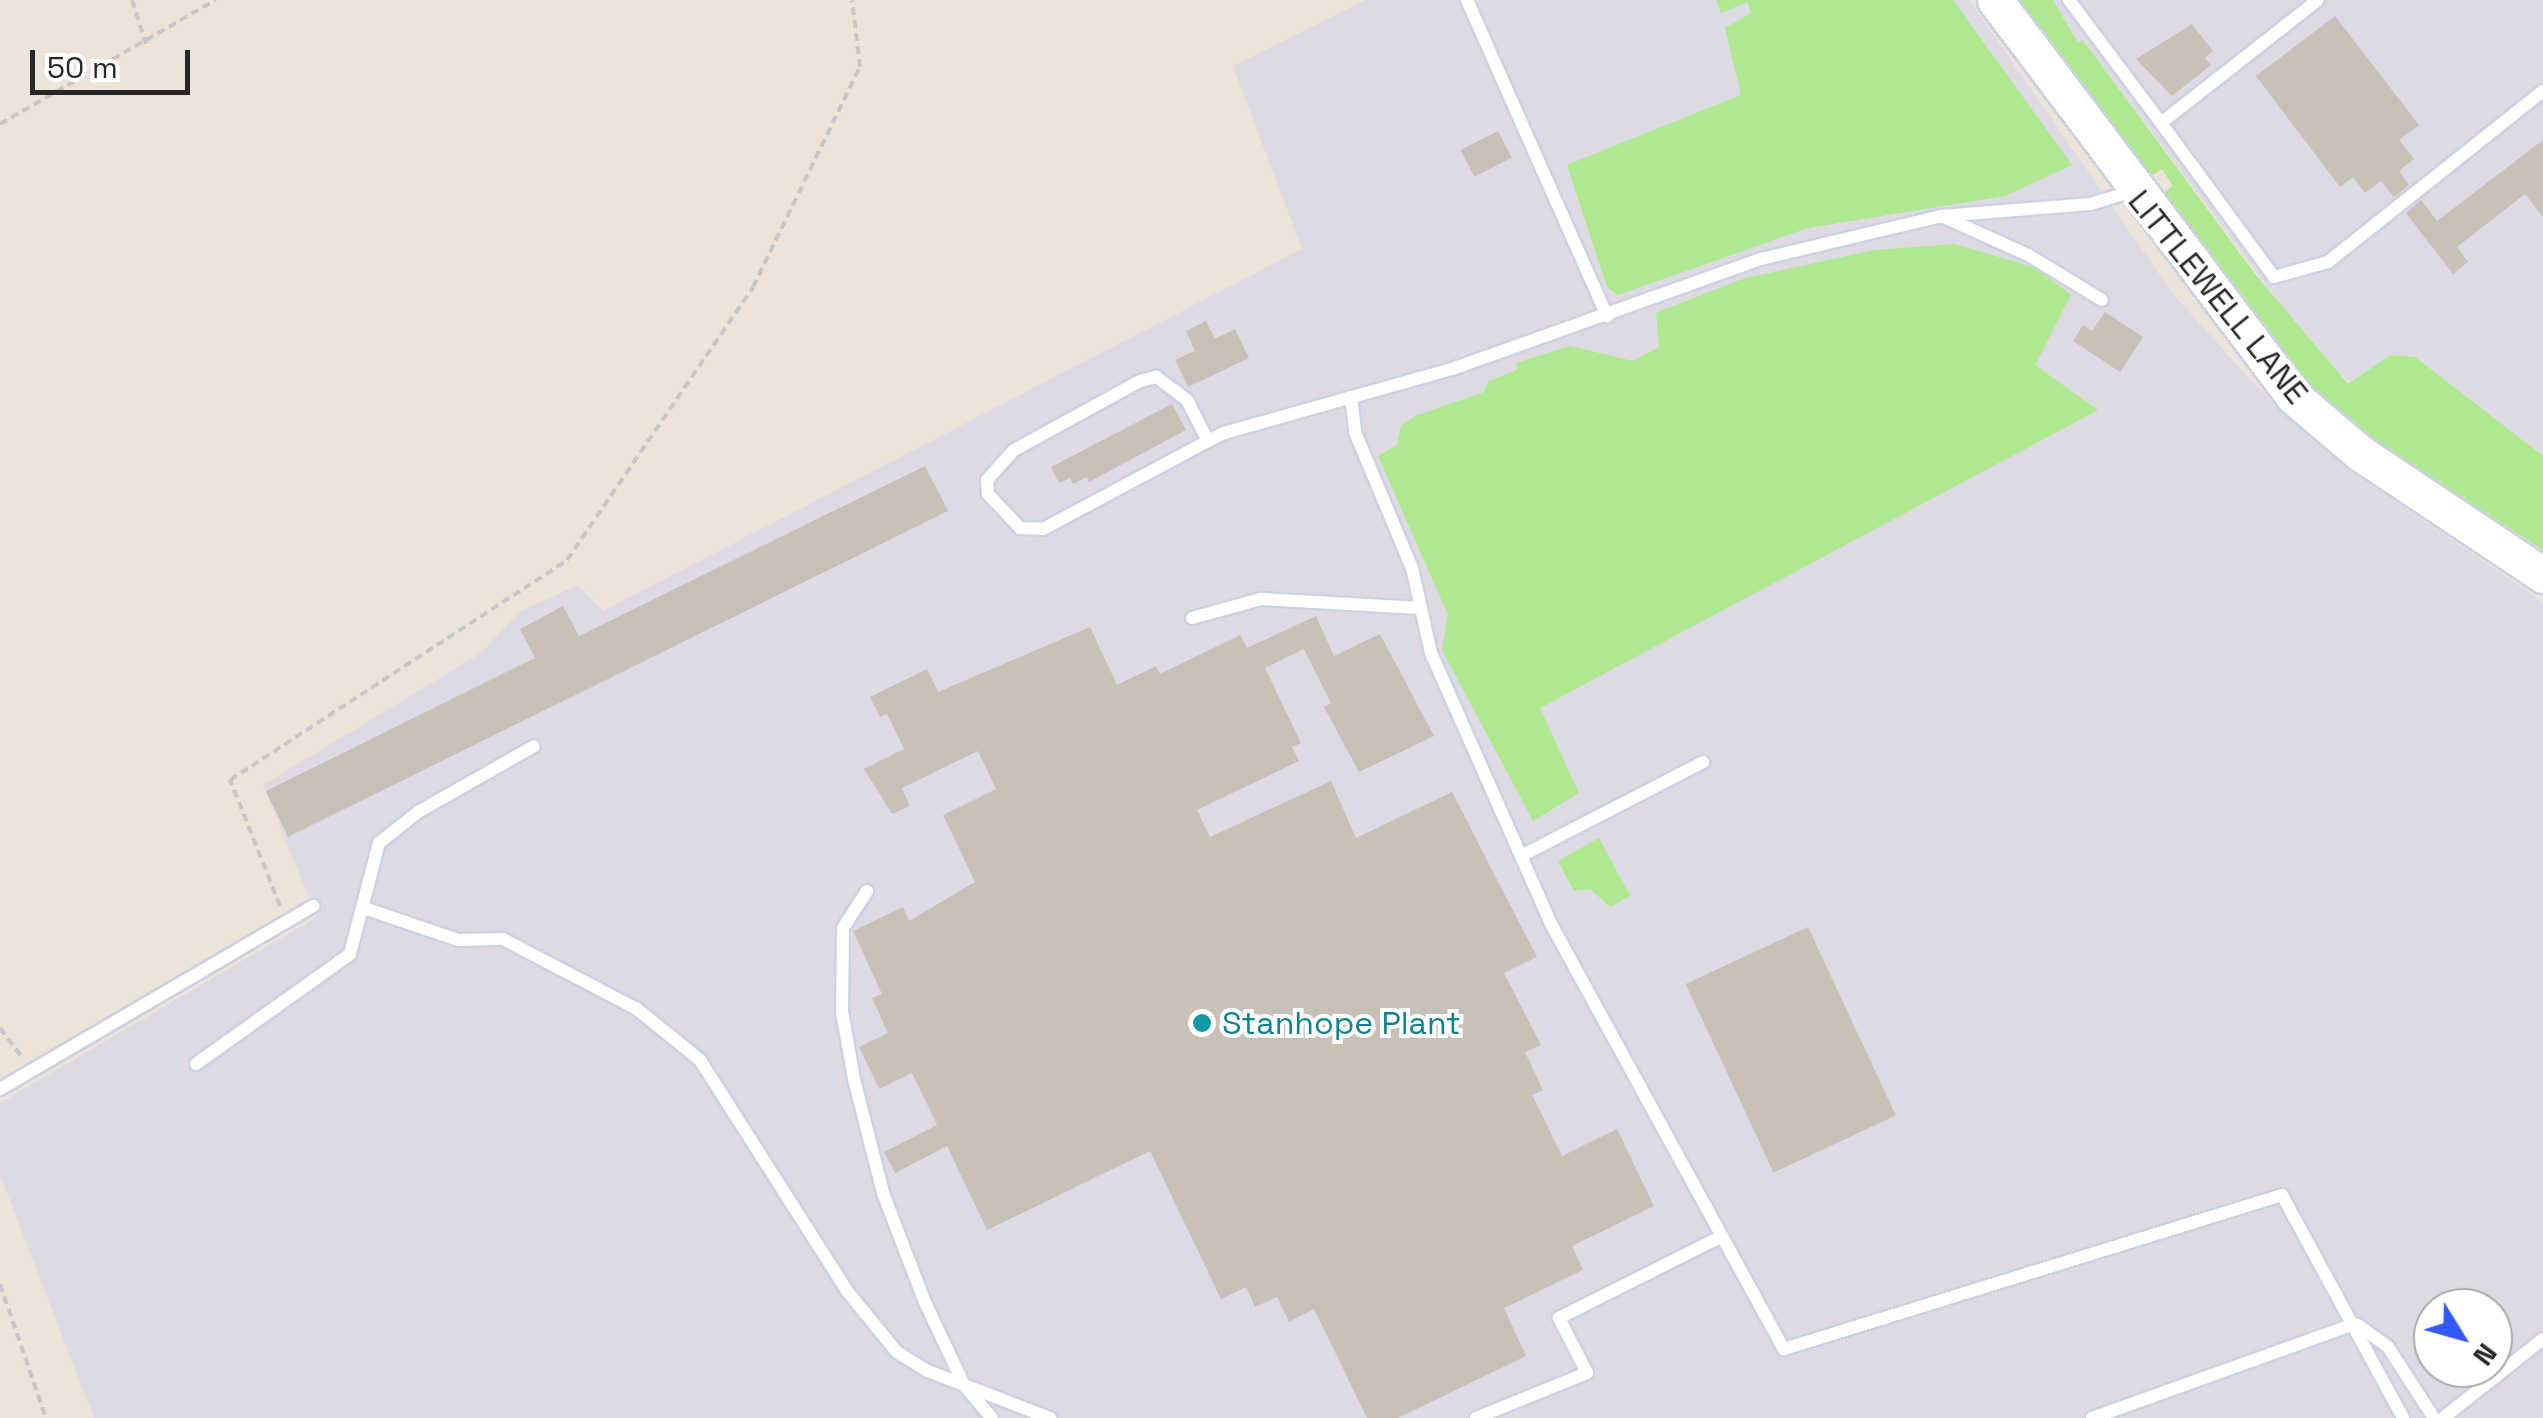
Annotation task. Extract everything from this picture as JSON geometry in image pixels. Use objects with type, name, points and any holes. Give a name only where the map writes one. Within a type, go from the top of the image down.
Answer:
[{"type":"street","name":"LITTLEWELL LANE","points":[[1994,0],[2264,363],[2318,420],[2543,574]]},
{"type":"lane","points":[[1467,0],[1607,316]]},
{"type":"lane","points":[[2069,0],[2274,277],[2328,262],[2543,91]]},
{"type":"lane","points":[[2161,123],[2318,0]]},
{"type":"lane","points":[[1208,442],[1187,400],[1156,377],[1140,381],[1014,450],[988,480],[988,494],[1020,528],[1042,529],[1208,442],[1607,316],[1762,260],[1942,216],[2091,204],[2133,190]]},
{"type":"lane","points":[[1942,216],[2030,256],[2102,300]]},
{"type":"lane","points":[[1350,398],[1355,432],[1412,568],[1431,653],[1551,924],[1784,1349],[2282,1195],[2356,1324],[2374,1373],[2403,1418]]},
{"type":"lane","points":[[1192,618],[1261,599],[1421,608]]},
{"type":"lane","points":[[196,1064],[350,954],[378,844],[418,812],[534,746]]},
{"type":"lane","points":[[1521,856],[1704,762]]},
{"type":"lane","points":[[867,891],[843,928],[842,1012],[854,1079],[883,1192],[964,1386],[992,1418]]},
{"type":"lane","points":[[0,1089],[314,906]]},
{"type":"lane","points":[[364,908],[458,940],[503,938],[650,1019],[700,1060],[848,1291],[898,1352],[964,1386],[1050,1418]]},
{"type":"lane","points":[[1476,1418],[1587,1373],[1559,1318],[1722,1236]]},
{"type":"lane","points":[[2092,1418],[2356,1324]]},
{"type":"lane","points":[[2356,1324],[2388,1347],[2434,1418]]},
{"type":"lane","points":[[2443,1418],[2543,1340]]},
{"type":"path","points":[[132,0],[146,44]]},
{"type":"path","points":[[0,124],[146,44],[216,0]]},
{"type":"path","points":[[282,912],[230,780],[568,560],[753,286],[860,67],[852,0]]},
{"type":"path","points":[[0,1028],[21,1056]]},
{"type":"path","points":[[10,1062],[38,1046]]},
{"type":"path","points":[[0,1284],[46,1418]]},
{"type":"shaded area","points":[[1365,0],[1969,0],[2173,294],[2259,389],[2352,472],[2543,602],[2543,1418],[94,1418],[0,1175],[0,1103],[317,917],[263,785],[481,653],[519,612],[578,585],[603,611],[1302,249],[1233,66]]},
{"type":"shaded area","points":[[2053,0],[2543,0],[2543,536],[2477,490],[2319,356],[2084,41],[2078,44]]},
{"type":"green space","points":[[1716,0],[1953,0],[2072,165],[2005,196],[1808,228],[1618,295],[1607,287],[1567,165],[1741,95],[1725,28],[1752,13],[1747,2],[1721,13]]},
{"type":"green space","points":[[2018,0],[2053,0],[2078,43],[2083,40],[2255,274],[2348,384],[2390,355],[2415,357],[2543,456],[2543,550],[2348,425],[2293,373],[2155,198],[2173,186],[2162,169],[2144,180]]},
{"type":"green space","points":[[1955,244],[2036,268],[2071,295],[2035,365],[2098,410],[1540,708],[1579,793],[1533,821],[1442,650],[1448,615],[1378,456],[1397,445],[1401,426],[1415,416],[1484,392],[1488,382],[1518,369],[1516,363],[1570,346],[1633,361],[1659,347],[1656,313],[1742,279],[1874,250]]},
{"type":"green space","points":[[1599,838],[1630,896],[1610,907],[1590,889],[1574,891],[1558,861]]},
{"type":"building","points":[[2335,16],[2419,125],[2399,140],[2414,159],[2399,171],[2409,185],[2394,197],[2381,181],[2365,193],[2353,177],[2340,187],[2256,76]]},
{"type":"building","points":[[2192,24],[2213,51],[2205,58],[2211,65],[2172,96],[2136,59]]},
{"type":"building","points":[[1498,131],[1512,158],[1474,177],[1461,150]]},
{"type":"building","points":[[2543,140],[2543,217],[2525,194],[2457,247],[2468,262],[2453,274],[2406,213],[2421,200],[2437,221]]},
{"type":"building","points":[[2105,312],[2143,337],[2120,372],[2073,341],[2083,325],[2092,331]]},
{"type":"building","points":[[1206,321],[1215,339],[1235,329],[1249,358],[1188,387],[1175,360],[1195,351],[1186,331]]},
{"type":"building","points":[[1172,404],[1186,430],[1089,482],[1087,477],[1073,484],[1070,478],[1059,483],[1051,467]]},
{"type":"building","points":[[925,466],[948,511],[288,837],[266,791],[535,658],[520,629],[563,606],[579,636]]},
{"type":"building","name":"Stanhope Plant","points":[[1316,616],[1334,656],[1380,634],[1434,736],[1359,772],[1324,707],[1331,703],[1304,649],[1265,668],[1301,743],[1292,747],[1299,761],[1197,810],[1210,837],[1331,781],[1356,838],[1452,792],[1537,957],[1504,973],[1541,1045],[1525,1052],[1543,1090],[1532,1095],[1562,1156],[1617,1129],[1654,1206],[1572,1246],[1583,1270],[1504,1308],[1526,1356],[1398,1418],[1367,1418],[1314,1309],[1289,1322],[1277,1297],[1255,1307],[1246,1287],[1221,1299],[1150,1151],[987,1230],[947,1146],[895,1173],[884,1152],[937,1125],[912,1073],[879,1089],[859,1047],[888,1033],[872,998],[882,994],[853,931],[903,907],[909,921],[975,882],[943,815],[996,789],[978,751],[902,788],[910,806],[892,814],[864,769],[904,749],[887,714],[880,717],[870,697],[927,669],[938,692],[1090,627],[1117,685],[1156,666],[1160,674],[1240,635],[1247,648]]},
{"type":"building","points":[[1808,927],[1896,1116],[1774,1173],[1686,984]]},
{"type":"place","name":"Stanhope Plant","points":[[1202,1023]]}]
